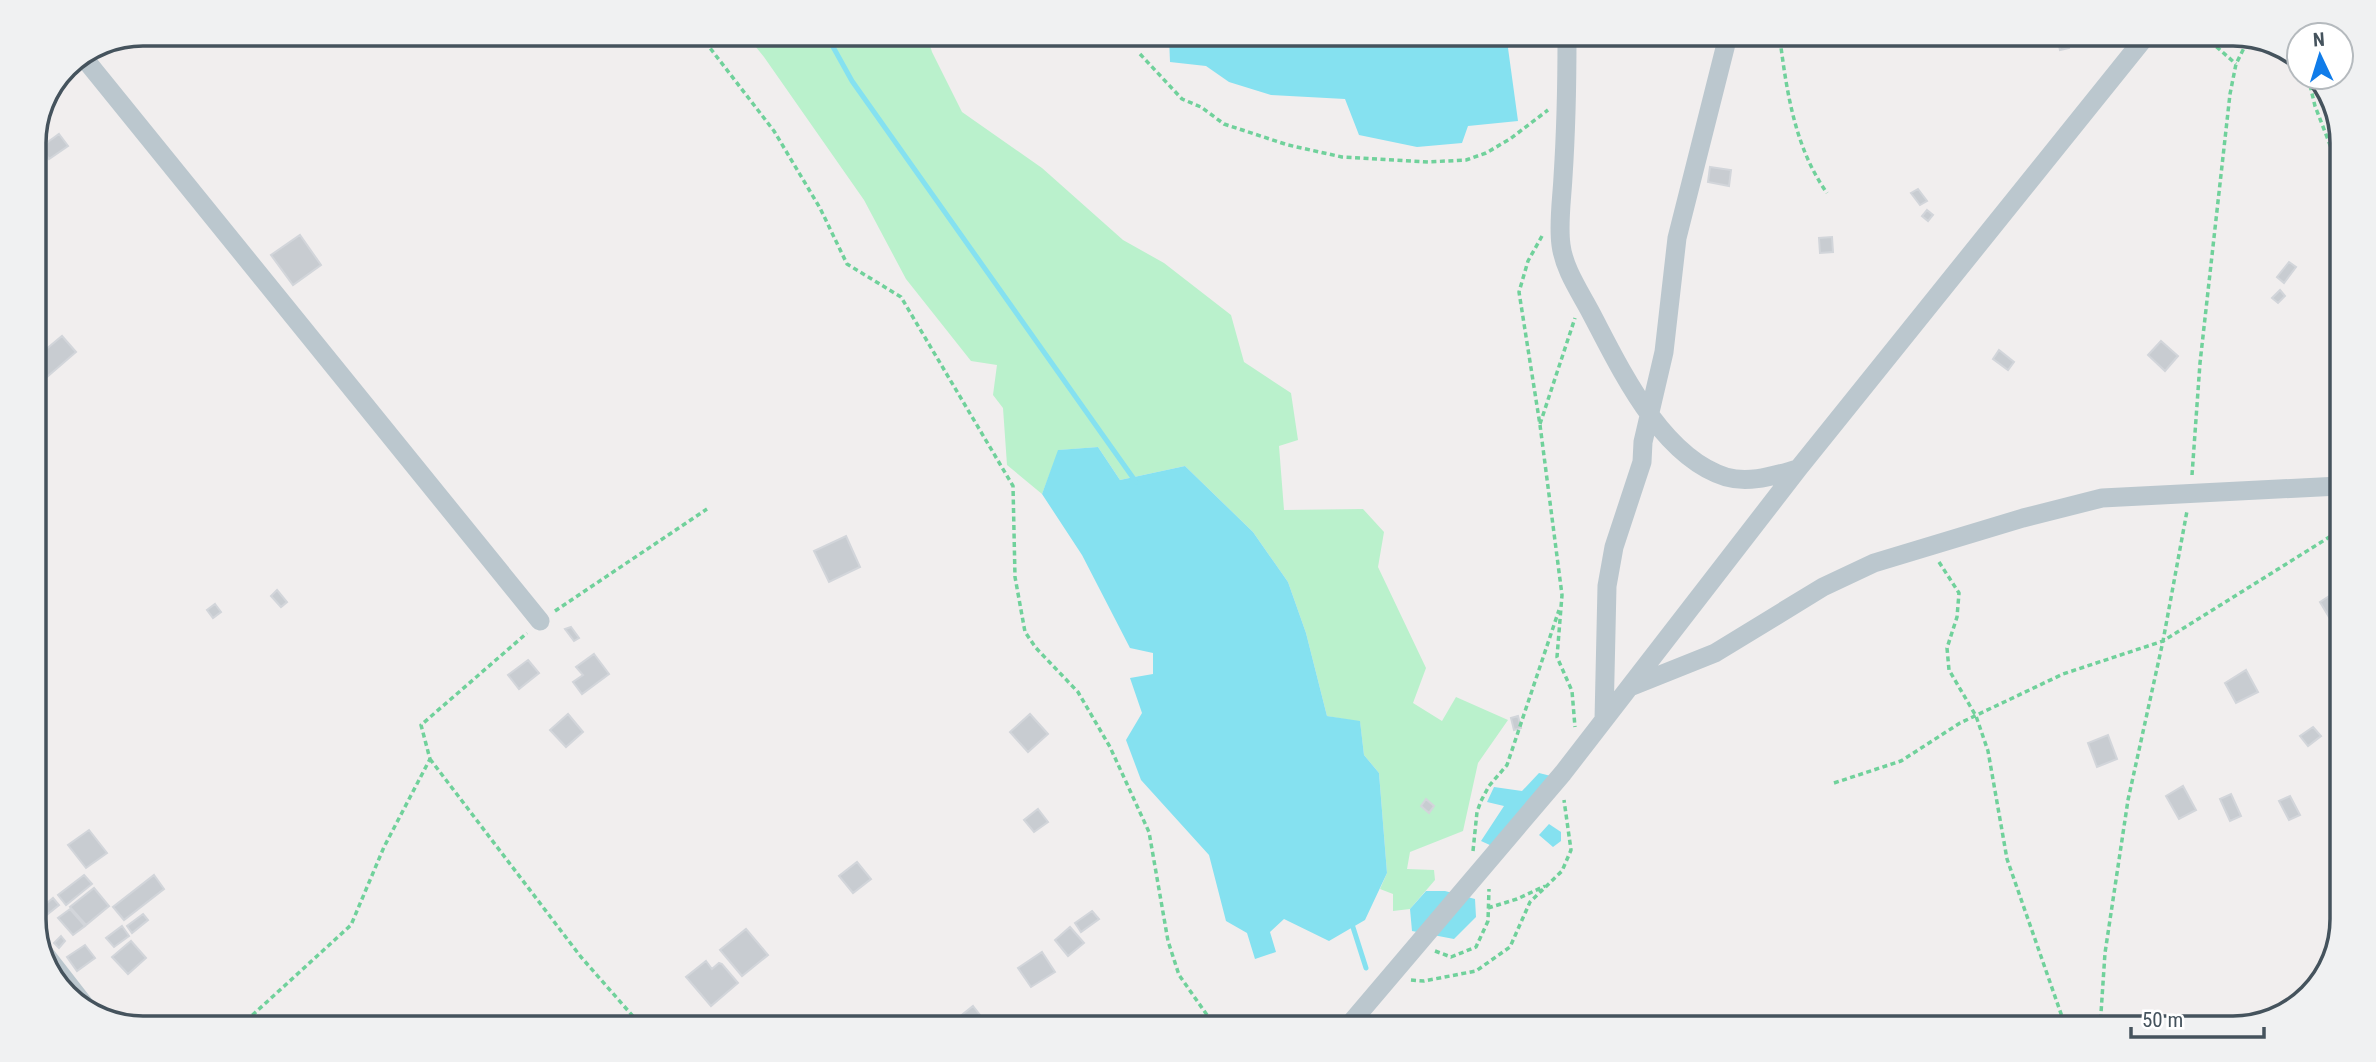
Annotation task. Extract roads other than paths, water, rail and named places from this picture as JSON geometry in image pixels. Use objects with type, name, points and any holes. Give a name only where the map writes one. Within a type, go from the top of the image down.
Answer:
[{"type":"street","points":[[1567,46],[1561,245],[1568,270],[1627,382],[1650,416],[1678,446],[1705,468],[1727,477],[1750,480],[1798,469]]},
{"type":"street","points":[[1604,720],[1607,586],[1614,547],[1642,462],[1643,442],[1664,352],[1677,238],[1725,46]]},
{"type":"street","points":[[1357,1016],[1568,766],[1798,469],[2138,46]]},
{"type":"street","points":[[88,63],[540,621]]},
{"type":"street","points":[[1629,687],[1715,653],[1823,587],[1863,568],[1927,546],[2102,498],[2330,486]]},
{"type":"water","points":[[1169,46],[1509,46],[1518,121],[1468,126],[1462,143],[1417,147],[1359,135],[1345,99],[1271,95],[1229,82],[1206,66],[1170,62]]},
{"type":"water","points":[[1098,447],[1120,480],[1185,466],[1253,532],[1288,582],[1306,633],[1327,716],[1360,721],[1364,755],[1379,773],[1387,873],[1365,920],[1329,941],[1284,919],[1270,932],[1276,952],[1255,959],[1247,933],[1226,921],[1209,855],[1141,780],[1126,740],[1142,713],[1130,678],[1153,674],[1153,653],[1130,648],[1082,555],[1042,494],[1058,450]]},
{"type":"water","points":[[1539,773],[1551,776],[1492,846],[1481,841],[1504,806],[1487,802],[1494,787],[1522,791]]},
{"type":"water","points":[[1549,824],[1561,832],[1561,841],[1553,847],[1539,835]]},
{"type":"water","points":[[1426,891],[1445,891],[1475,899],[1476,917],[1454,939],[1412,931],[1410,909]]},
{"type":"waterway","points":[[833,46],[852,81],[1136,482]]},
{"type":"waterway","points":[[1351,921],[1366,968]]}]
